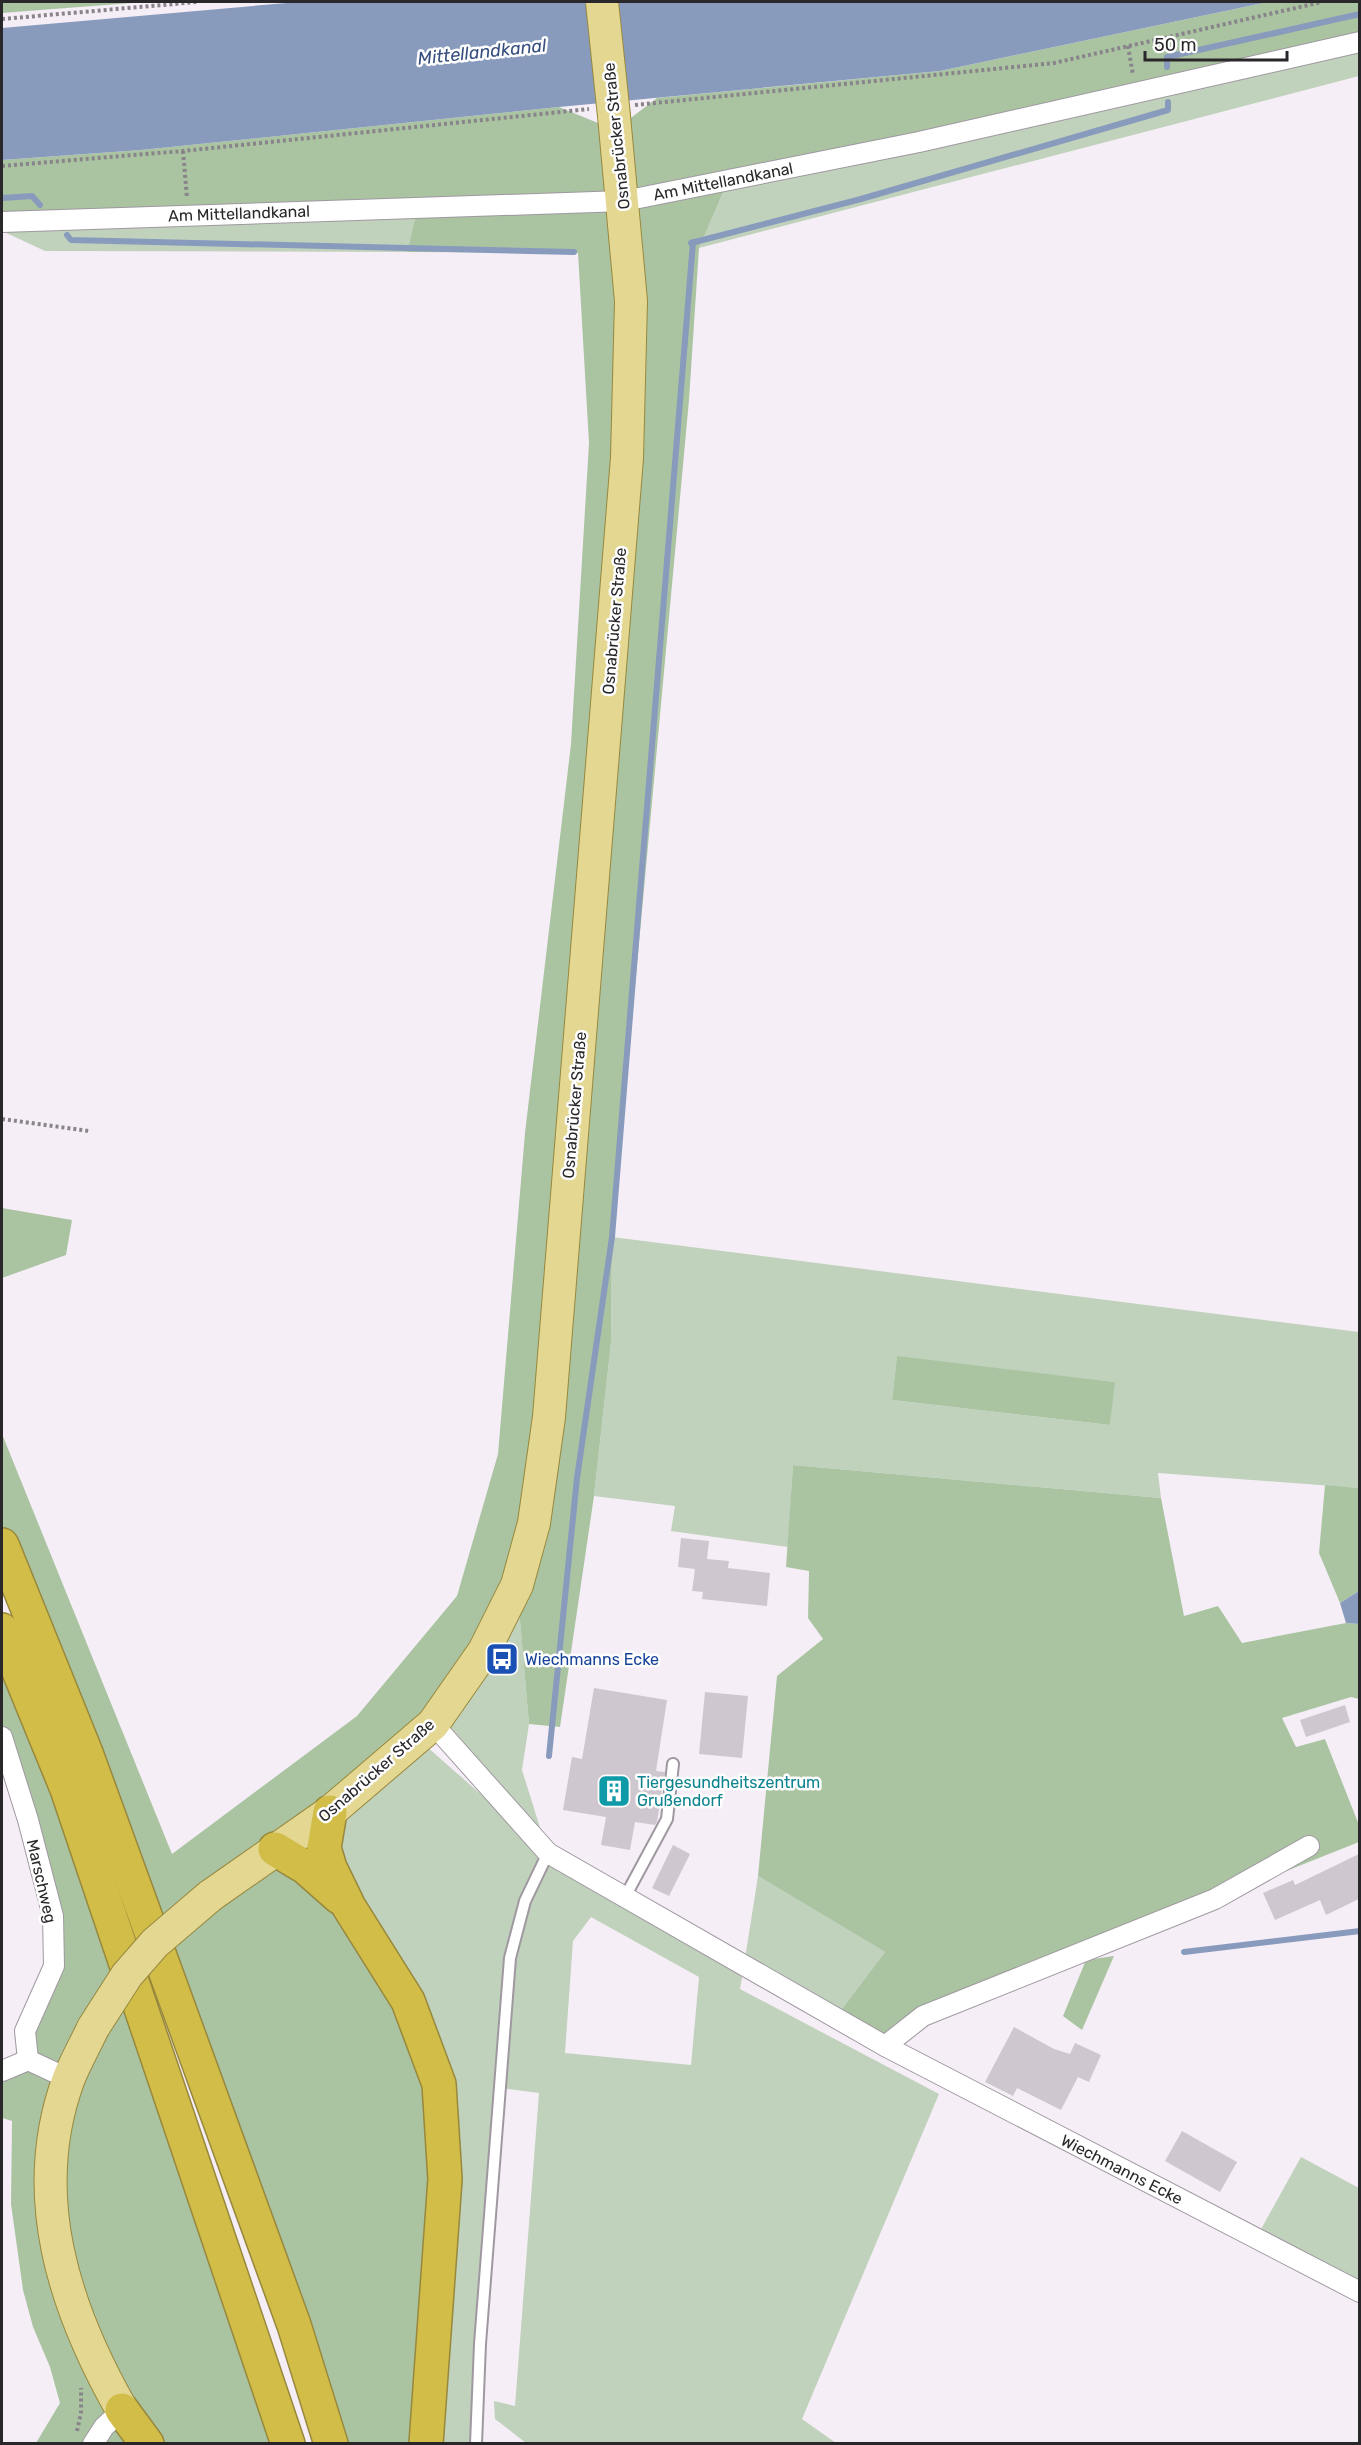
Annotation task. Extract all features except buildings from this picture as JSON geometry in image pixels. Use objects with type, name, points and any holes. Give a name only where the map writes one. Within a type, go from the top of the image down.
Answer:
[{"type":"highway","points":[[2,1545],[86,1753],[294,2325],[331,2444]]},
{"type":"highway","points":[[2,1630],[67,1789],[288,2444]]},
{"type":"highway","points":[[330,1812],[324,1848],[330,1868],[349,1907],[408,2001],[439,2084],[445,2179],[426,2444]]},
{"type":"highway","points":[[275,1850],[305,1867],[349,1907]]},
{"type":"highway","points":[[122,2410],[147,2444]]},
{"type":"main road","name":"Osnabrücker Straße","points":[[122,2410],[78,2326],[62,2276],[53,2233],[52,2173],[56,2127],[69,2079],[93,2028],[134,1967],[155,1943],[210,1896],[330,1812],[433,1724],[484,1651],[517,1585],[534,1523],[549,1417],[627,458],[631,302],[624,201],[602,2]]},
{"type":"street","name":"Am Mittellandkanal","points":[[2,222],[624,201],[919,142],[1359,42]]},
{"type":"street","name":"Wiechmanns Ecke","points":[[433,1724],[548,1853],[885,2046],[1359,2292]]},
{"type":"street","name":"Marschweg","points":[[2,1737],[28,1820],[53,1916],[54,1966],[25,2031],[28,2060]]},
{"type":"street","points":[[885,2046],[923,2016],[1215,1899],[1309,1846]]},
{"type":"street","points":[[2,2071],[28,2060],[69,2079]]},
{"type":"street","points":[[93,2444],[104,2427],[122,2410]]},
{"type":"lane","points":[[625,1897],[666,1823],[673,1764]]},
{"type":"lane","points":[[476,2444],[480,2344],[510,1958],[525,1901],[548,1853]]},
{"type":"path","points":[[2,19],[197,2]]},
{"type":"path","points":[[2,166],[614,110],[1054,63],[1322,2]]},
{"type":"path","points":[[1128,46],[1136,92]]},
{"type":"path","points":[[183,151],[188,215]]},
{"type":"path","points":[[2,1119],[89,1131]]},
{"type":"green space","points":[[2,2],[145,2],[2,13]]},
{"type":"green space","points":[[1268,2],[1359,2],[1359,42],[729,179],[699,248],[689,400],[612,1237],[611,1343],[594,1496],[560,1727],[529,1724],[517,1586],[433,1724],[275,1859],[317,1884],[370,1949],[430,2083],[436,2179],[422,2443],[331,2443],[2,1545],[2,1434],[172,1854],[357,1716],[457,1596],[498,1454],[525,1133],[571,744],[589,443],[578,253],[407,252],[418,206],[2,222],[2,160],[141,150],[559,107],[615,130],[657,98],[940,71]]},
{"type":"green space","points":[[1359,42],[1359,76],[699,248],[729,179]]},
{"type":"green space","points":[[418,206],[407,252],[45,251],[2,231]]},
{"type":"green space","points":[[2,1208],[72,1220],[66,1255],[2,1278]]},
{"type":"green space","points":[[612,1237],[1359,1332],[1359,1488],[1158,1473],[1161,1498],[793,1465],[788,1547],[671,1531],[675,1506],[594,1496],[611,1343]],"holes":[[[897,1357],[1114,1382],[1110,1425],[892,1400]]]},
{"type":"green space","points":[[897,1356],[1115,1382],[1110,1425],[892,1400]]},
{"type":"green space","points":[[793,1465],[1161,1498],[1184,1616],[1218,1606],[1242,1643],[1346,1623],[1359,1624],[1359,1699],[1351,1697],[1282,1718],[1296,1747],[1325,1739],[1359,1825],[1359,1842],[923,2016],[885,2046],[835,2018],[885,1952],[758,1876],[777,1676],[823,1639],[808,1618],[809,1571],[786,1567]]},
{"type":"green space","points":[[1325,1485],[1359,1488],[1359,1591],[1340,1603],[1319,1553]]},
{"type":"green space","points":[[517,1585],[529,1724],[522,1770],[548,1853],[744,1965],[758,1876],[885,1952],[835,2018],[744,1966],[740,1989],[939,2094],[802,2419],[836,2443],[526,2443],[495,2419],[494,2401],[515,2406],[539,2093],[500,2088],[478,2443],[432,2443],[334,1857],[340,1821],[426,1746],[542,1848],[433,1724]],"holes":[[[591,1917],[699,1977],[691,2065],[565,2053],[573,1941]]]},
{"type":"green space","points":[[2,1630],[288,2443],[36,2443],[60,2403],[50,2367],[33,2327],[23,2290],[11,2204],[12,2121],[2,2118],[2,2071],[28,2059],[25,2031],[54,1966],[53,1916],[2,1737]]},
{"type":"green space","points":[[1114,1956],[1082,2030],[1063,2016],[1086,1960]]},
{"type":"green space","points":[[1301,2157],[1359,2188],[1359,2282],[1260,2231]]},
{"type":"water","name":"Mittellandkanal","points":[[298,2],[1268,2],[940,71],[141,150],[2,160],[2,28]]},
{"type":"water","points":[[1359,1591],[1359,1624],[1346,1623],[1340,1603]]},
{"type":"waterway","points":[[1167,67],[1167,57],[1360,14]]},
{"type":"waterway","points":[[691,243],[861,199],[1168,110],[1168,102]]},
{"type":"waterway","points":[[2,198],[32,196],[40,205]]},
{"type":"waterway","points":[[67,235],[71,240],[574,252]]},
{"type":"waterway","points":[[549,1756],[577,1478],[612,1237],[693,242]]},
{"type":"waterway","points":[[1184,1952],[1360,1931]]},
{"type":"place","name":"Wiechmanns Ecke","points":[[502,1659]]},
{"type":"place","name":"Tiergesundheitszentrum Grußendorf","points":[[614,1791]]}]
